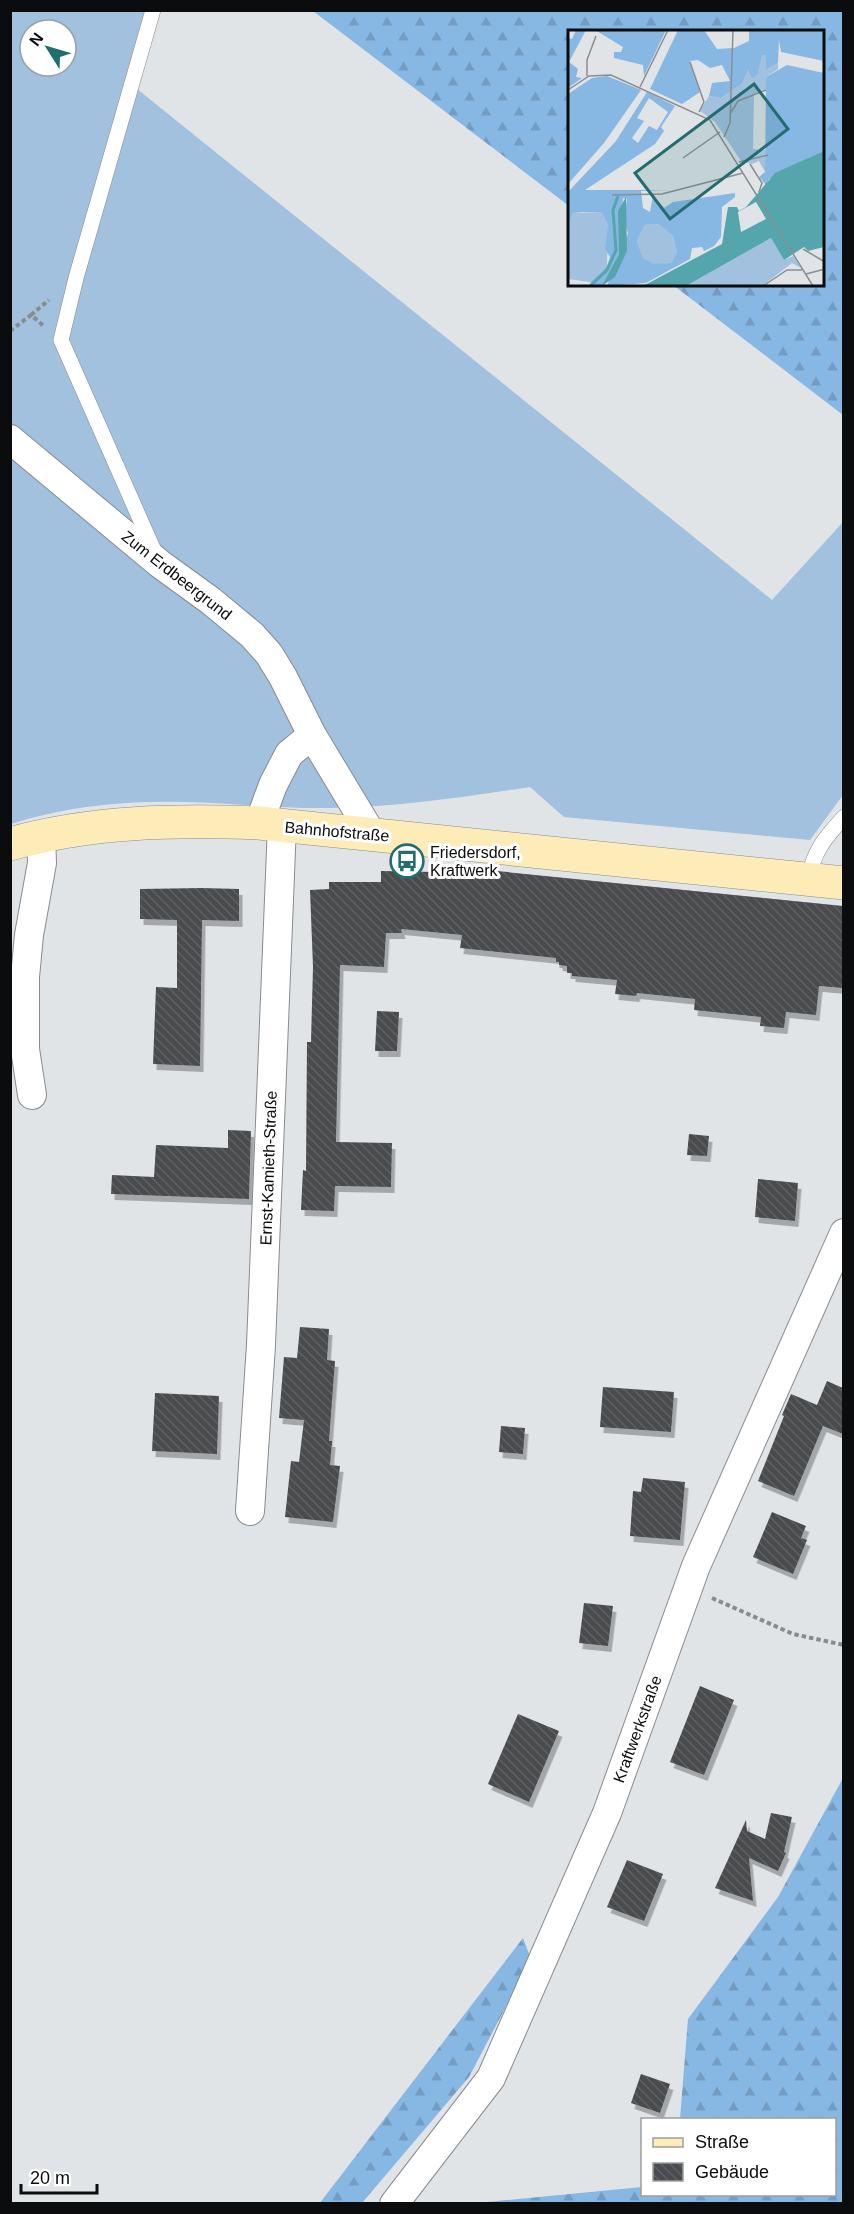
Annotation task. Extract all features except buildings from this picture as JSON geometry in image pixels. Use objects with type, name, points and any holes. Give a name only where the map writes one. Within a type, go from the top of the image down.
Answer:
[{"type":"main road","name":"Bahnhofstraße","points":[[26,840],[110,824],[146,822],[271,824],[843,883]]},
{"type":"street","name":"Zum Erdbeergrund","points":[[10,440],[160,564],[212,601],[252,634],[269,654],[283,677],[312,735],[371,833]]},
{"type":"street","points":[[271,824],[273,785],[289,754],[312,735]]},
{"type":"street","name":"Ernst-Kamieth-Straße","points":[[250,1511],[261,1345],[271,824]]},
{"type":"street","points":[[26,840],[42,863],[29,935],[25,977],[25,1049],[32,1095]]},
{"type":"street","name":"Kraftwerkstraße","points":[[394,2204],[491,2078],[607,1813],[696,1566],[843,1233]]},
{"type":"lane","points":[[153,10],[76,278],[61,340],[160,564]]},
{"type":"lane","points":[[809,879],[811,862],[821,843],[843,816]]},
{"type":"path","points":[[10,331],[31,315],[61,340]]},
{"type":"path","points":[[688,1587],[793,1634],[843,1645]]},
{"type":"shaded area","points":[[11,11],[145,11],[126,80],[772,600],[843,522],[843,795],[810,840],[564,817],[530,787],[381,806],[295,808],[204,803],[119,803],[32,818],[11,824]]},
{"type":"green space","points":[[313,11],[843,11],[843,415],[674,286],[824,286],[824,30],[568,30],[568,205]]},
{"type":"green space","points":[[843,1778],[843,2203],[476,2203],[641,2187],[641,2196],[836,2196],[836,2118],[680,2118],[688,2019],[778,1897]]},
{"type":"green space","points":[[523,1938],[531,1959],[469,2077],[362,2203],[319,2204]]},
{"type":"place","name":"Friedersdorf, Kraftwerk","points":[[407,861]]}]
